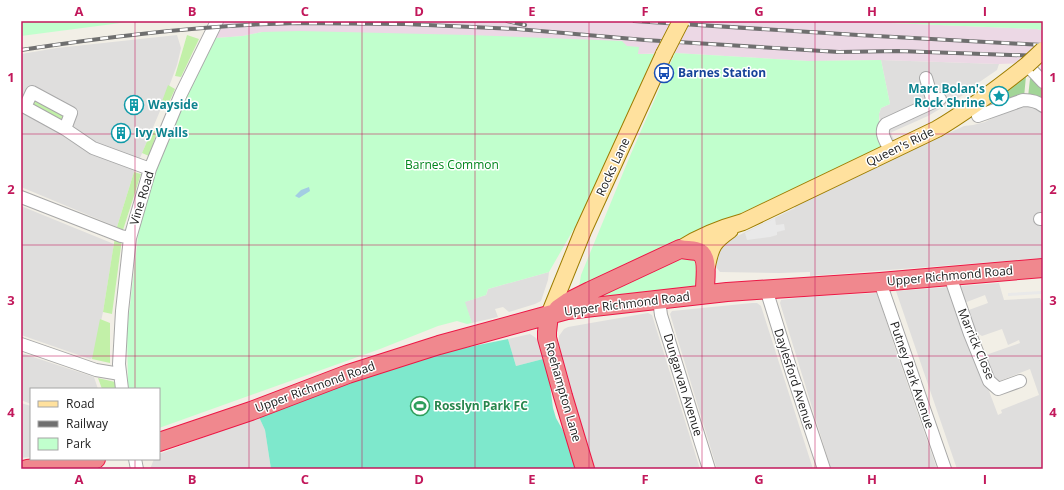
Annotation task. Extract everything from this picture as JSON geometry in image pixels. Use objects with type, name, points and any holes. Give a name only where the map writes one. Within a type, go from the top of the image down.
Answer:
[{"type":"highway","name":"Queen's Ride","points":[[549,315],[568,302],[680,250]]},
{"type":"highway","points":[[680,250],[699,252],[704,258],[707,266]]},
{"type":"highway","name":"Queen's Ride","points":[[705,294],[705,277],[707,266]]},
{"type":"highway","name":"Upper Richmond Road","points":[[160,442],[251,411],[348,374],[476,334],[567,310],[705,294],[880,282],[1043,268]]},
{"type":"highway","name":"Roehampton Lane","points":[[549,315],[547,338],[585,469]]},
{"type":"highway","points":[[27,469],[90,460]]},
{"type":"main road","name":"Rocks Lane","points":[[549,315],[583,231],[659,65],[681,21]]},
{"type":"main road","name":"Queen's Ride","points":[[680,250],[690,243],[720,229],[743,222],[937,129],[962,114],[1001,86],[1043,50]]},
{"type":"main road","name":"Queen's Ride","points":[[707,266],[711,249],[717,240],[743,222]]},
{"type":"street","name":"Vine Road","points":[[122,388],[119,364],[122,311],[130,238],[150,169],[181,94],[217,21]]},
{"type":"street","points":[[1027,65],[1043,82]]},
{"type":"street","points":[[891,152],[882,133],[884,126],[937,100],[926,78]]},
{"type":"street","points":[[978,116],[1023,100],[1030,100],[1043,106]]},
{"type":"street","points":[[65,129],[93,148],[150,169]]},
{"type":"street","points":[[21,198],[121,236],[130,238]]},
{"type":"street","name":"Marrick Close","points":[[950,276],[970,334],[989,381],[998,389],[1020,381]]},
{"type":"street","name":"Putney Park Avenue","points":[[880,282],[945,469]]},
{"type":"street","name":"Daylesford Avenue","points":[[766,289],[824,469]]},
{"type":"street","name":"Dungarvan Avenue","points":[[659,300],[661,315],[709,469]]},
{"type":"street","points":[[21,344],[96,370],[120,374]]},
{"type":"shaded area","points":[[222,21],[863,21],[1037,29],[1043,31],[1043,62],[999,64],[881,60],[809,61],[675,53],[637,54],[262,32],[243,36],[216,38]]},
{"type":"shaded area","points":[[177,35],[181,48],[177,65],[160,111],[134,172],[117,227],[21,187],[21,54],[57,48]]},
{"type":"shaded area","points":[[881,60],[999,64],[997,70],[978,83],[970,91],[928,116],[892,132],[891,133],[895,142],[883,147],[879,114],[881,108],[890,104]]},
{"type":"shaded area","points":[[1021,103],[1035,107],[1043,113],[1043,258],[810,276],[810,272],[720,272],[716,267],[715,262],[717,251],[727,241],[795,208],[794,206],[964,126],[985,122]]},
{"type":"shaded area","points":[[21,206],[114,244],[103,312],[93,358],[90,359],[21,335]]},
{"type":"shaded area","points":[[775,218],[776,225],[784,224],[785,230],[777,232],[777,235],[770,237],[747,240],[745,233]]},
{"type":"shaded area","points":[[549,272],[541,301],[509,312],[503,307],[495,309],[498,317],[472,323],[464,302],[486,295],[488,289]]},
{"type":"shaded area","points":[[999,283],[1004,300],[1040,298],[1043,306],[1043,469],[957,469],[896,291],[950,287],[998,415],[1002,413],[1001,410],[1039,395],[1030,369],[997,382],[992,379],[983,356],[1020,343],[1019,340],[1008,345],[1002,329],[982,336],[970,325],[966,311],[988,303],[985,295],[964,303],[959,289],[961,286]]},
{"type":"shaded area","points":[[1041,291],[1041,294],[1008,296],[1008,293]]},
{"type":"shaded area","points":[[877,293],[937,469],[831,469],[780,303],[781,300],[804,297]]},
{"type":"shaded area","points":[[757,303],[761,306],[813,469],[717,469],[670,314],[672,311]]},
{"type":"shaded area","points":[[648,313],[652,315],[700,469],[594,469],[567,381],[559,344],[559,336],[564,329],[568,327]]},
{"type":"shaded area","points":[[530,334],[538,341],[543,359],[516,366],[508,339]]},
{"type":"shaded area","points":[[21,353],[94,377],[98,388],[30,388],[30,404],[21,400]]},
{"type":"shaded area","points":[[21,403],[30,406],[30,457],[21,458]]},
{"type":"shaded area","points":[[259,417],[265,430],[271,469],[150,469],[154,460],[160,460],[160,454]]},
{"type":"green space","points":[[21,21],[136,21],[21,36]]},
{"type":"green space","points":[[863,21],[1043,21],[1043,31],[1037,29]]},
{"type":"green space","name":"Barnes Common","points":[[300,31],[469,35],[622,41],[627,46],[639,47],[638,54],[654,54],[605,165],[576,225],[549,272],[488,289],[486,295],[465,302],[472,323],[467,324],[457,321],[438,326],[380,349],[160,428],[160,388],[129,388],[128,383],[127,331],[140,220],[168,139],[190,89],[216,38],[243,36],[262,32]]},
{"type":"green space","points":[[187,35],[199,39],[181,77],[175,76]]},
{"type":"green space","points":[[675,53],[808,61],[881,60],[890,104],[881,108],[879,114],[879,125],[883,147],[579,287],[581,275],[630,156]]},
{"type":"green space","points":[[1029,73],[1026,76],[1024,97],[1007,103],[1004,87]]},
{"type":"green space","points":[[1034,77],[1043,86],[1043,101],[1028,97],[1030,79]]},
{"type":"green space","points":[[168,85],[175,89],[167,107],[161,104]]},
{"type":"green space","points":[[34,98],[67,114],[63,123],[30,106]]},
{"type":"green space","points":[[152,130],[157,132],[149,156],[142,153]]},
{"type":"green space","points":[[134,172],[141,174],[123,230],[117,227]]},
{"type":"green space","points":[[115,237],[122,239],[112,314],[103,312]]},
{"type":"green space","points":[[680,256],[699,261],[699,283],[693,286],[596,297]]},
{"type":"green space","points":[[100,319],[110,323],[110,363],[92,359]]},
{"type":"green space","name":"Rosslyn Park FC","points":[[508,339],[516,366],[543,359],[549,378],[553,408],[556,418],[566,436],[576,469],[271,469],[265,430],[259,417],[353,382],[449,351]]},
{"type":"green space","points":[[98,378],[115,382],[116,388],[102,388]]},
{"type":"water","points":[[309,187],[310,191],[299,198],[295,196],[301,190]]},
{"type":"railway","points":[[507,21],[525,25]]},
{"type":"railway","points":[[634,21],[1043,45]]},
{"type":"railway","points":[[293,23],[405,24],[517,29],[645,40],[839,52],[898,51],[1043,56]]},
{"type":"railway","points":[[21,50],[159,32],[228,26],[297,23]]},
{"type":"place","name":"Barnes Station","points":[[664,73]]},
{"type":"place","name":"Marc Bolan's Rock Shrine","points":[[999,96]]},
{"type":"place","name":"Wayside","points":[[134,105]]},
{"type":"place","name":"Ivy Walls","points":[[121,133]]},
{"type":"place","name":"Rosslyn Park FC","points":[[420,406]]}]
